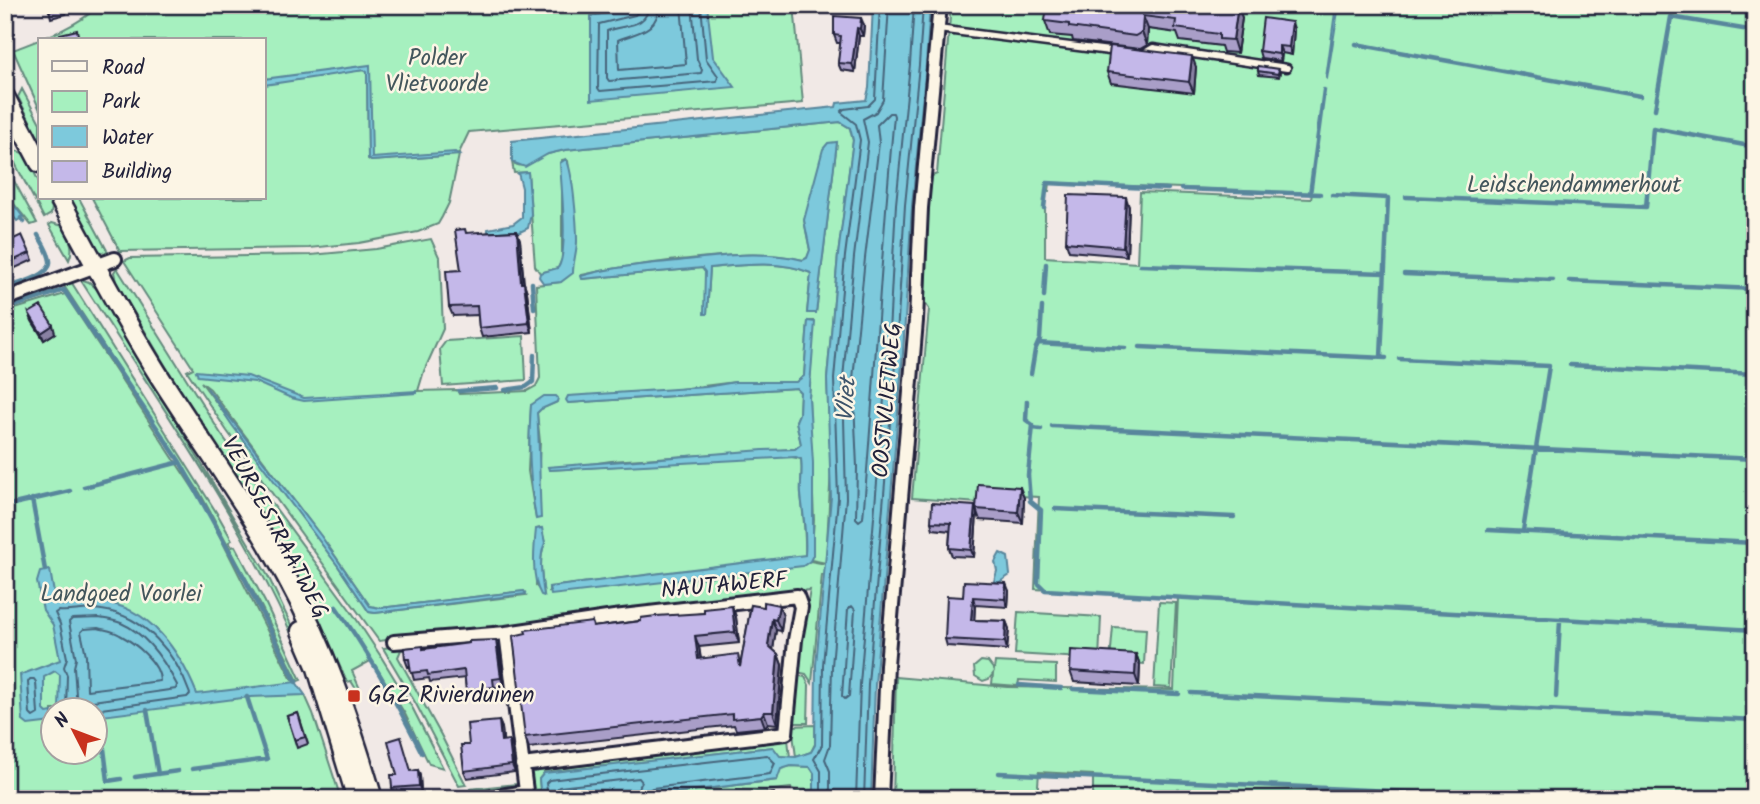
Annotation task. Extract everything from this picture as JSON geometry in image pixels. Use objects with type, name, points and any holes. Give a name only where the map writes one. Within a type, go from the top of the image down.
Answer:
[{"type":"main road","points":[[5,97],[38,159]]},
{"type":"main road","name":"VEURSESTRAATWEG","points":[[60,200],[156,371],[200,440],[220,465],[287,577],[323,651],[343,701],[373,799]]},
{"type":"main road","name":"VEURSESTRAATWEG","points":[[200,440],[210,470],[281,587],[317,668],[357,799]]},
{"type":"street","name":"OOSTVLIETWEG","points":[[881,799],[887,665],[912,372],[921,208],[940,5]]},
{"type":"street","points":[[5,299],[116,259]]},
{"type":"street","name":"NAUTAWERF","points":[[394,642],[506,633],[614,617],[797,596],[802,607],[795,639],[786,733],[522,765]]},
{"type":"street","points":[[480,799],[526,795],[520,712],[514,697],[506,633]]},
{"type":"lane","points":[[938,29],[1141,55],[1153,48],[1287,68]]},
{"type":"green space","name":"Polder Vlietvoorde","points":[[100,5],[794,5],[803,103],[469,132],[459,153],[372,159],[369,68],[355,71],[367,72],[368,159],[371,161],[459,155],[449,203],[438,224],[418,232],[359,243],[309,248],[120,251],[93,200],[266,200],[266,38],[45,38]]},
{"type":"green space","name":"Leidschendammerhout","points":[[951,5],[1755,5],[1755,799],[1093,799],[1093,775],[1039,772],[1037,799],[893,799],[896,677],[1007,687],[1174,690],[1178,598],[1035,589],[1039,497],[981,494],[979,503],[912,498],[929,309],[925,303],[926,220],[932,176],[937,174]],"holes":[[[1050,183],[1312,193],[1311,199],[1140,192],[1137,263],[1045,257],[1045,191],[1049,191]]]},
{"type":"green space","name":"Polder Vlietvoorde","points":[[38,41],[38,106],[13,50]]},
{"type":"green space","points":[[22,89],[38,119],[38,137],[18,97]]},
{"type":"green space","points":[[840,122],[850,128],[853,141],[838,255],[827,379],[831,467],[826,563],[811,560],[814,520],[809,398],[814,321],[808,321],[804,376],[796,382],[735,382],[568,403],[796,388],[800,392],[796,421],[801,444],[795,449],[611,461],[549,470],[788,456],[801,459],[805,556],[549,587],[549,592],[810,561],[826,564],[825,575],[822,575],[812,683],[806,674],[796,672],[810,590],[379,641],[227,431],[187,371],[193,368],[124,261],[130,258],[311,255],[376,249],[431,239],[440,259],[443,329],[418,391],[457,390],[459,394],[527,391],[536,386],[540,378],[536,285],[561,282],[573,262],[577,241],[566,159],[562,160],[562,259],[558,268],[540,273],[535,266],[528,172],[514,173],[512,162],[524,166],[546,155],[565,150]],"holes":[[[837,142],[816,313],[807,312],[811,273],[787,266],[761,264],[710,268],[707,313],[705,272],[702,268],[583,279],[582,275],[606,270],[710,257],[772,255],[803,260],[807,258],[810,250],[804,220]],[[201,382],[210,389],[370,606],[380,608],[524,591],[526,595],[375,613],[369,612]],[[557,402],[537,413],[540,442],[536,519],[528,471],[531,405]],[[541,528],[545,543],[541,562],[544,595],[536,586],[536,529]]]},
{"type":"green space","points":[[14,150],[26,156],[38,180],[38,200],[48,200],[52,208],[51,214],[44,218],[9,152]]},
{"type":"green space","points":[[8,170],[37,223],[31,225],[5,193],[5,171]]},
{"type":"green space","points":[[70,200],[80,200],[109,254],[101,252]]},
{"type":"green space","points":[[52,223],[63,226],[71,247],[69,260],[49,225]]},
{"type":"green space","points":[[117,268],[221,434],[351,611],[380,655],[413,709],[443,768],[429,764],[405,714],[372,660],[352,671],[360,689],[356,689],[351,681],[347,682],[330,645],[116,282],[114,272]]},
{"type":"green space","points":[[80,279],[89,282],[99,291],[268,576],[310,665],[318,699],[296,643],[241,535],[179,431]]},
{"type":"green space","points":[[70,280],[218,515],[232,540],[229,542],[232,547],[235,546],[265,602],[301,680],[298,681],[200,493],[62,283]]},
{"type":"green space","name":"Landgoed Voorlei","points":[[65,294],[204,505],[291,678],[305,695],[341,799],[5,799],[5,312]]},
{"type":"green space","points":[[524,336],[526,380],[443,386],[440,349],[446,341]]},
{"type":"green space","points":[[1159,602],[1176,603],[1171,688],[1154,687]]},
{"type":"green space","points":[[1018,612],[1101,617],[1099,659],[1015,654]]},
{"type":"green space","points":[[1113,627],[1146,629],[1144,664],[1110,661]]},
{"type":"green space","points":[[426,643],[427,646],[401,650],[398,657],[466,785],[459,786],[383,648]]},
{"type":"green space","points":[[981,661],[988,662],[994,670],[995,662],[1056,665],[1056,682],[1019,680],[1018,686],[992,684],[993,674],[983,681],[975,676],[974,667]]},
{"type":"green space","points":[[796,675],[805,677],[809,685],[808,723],[792,723]]},
{"type":"green space","points":[[815,725],[815,744],[811,752],[796,757],[792,726]]},
{"type":"green space","points":[[788,739],[790,757],[779,756],[773,747],[544,773],[539,779],[541,799],[531,799],[529,773],[532,769]]},
{"type":"green space","points":[[791,766],[810,767],[814,773],[814,790],[797,792],[791,788],[696,799],[625,799],[777,780],[780,769]]},
{"type":"green space","points":[[517,784],[509,789],[470,795],[470,789]]},
{"type":"water","points":[[634,5],[707,5],[713,57],[735,87],[591,100],[591,16],[634,8]]},
{"type":"water","name":"Vliet","points":[[873,5],[930,5],[875,685],[871,799],[814,799],[814,773],[810,767],[791,766],[781,769],[777,780],[625,799],[541,799],[539,779],[544,773],[773,747],[780,756],[796,757],[811,752],[815,745],[816,665],[831,497],[827,379],[838,255],[853,140],[850,128],[840,122],[565,150],[548,154],[525,167],[512,162],[512,141],[836,107],[837,103],[866,100],[869,88]]},
{"type":"water","points":[[1336,5],[1339,5],[1327,79],[1326,78]]},
{"type":"water","points":[[370,65],[372,158],[455,152],[459,155],[371,161],[368,158],[367,72],[364,70],[266,85],[266,79]]},
{"type":"water","points":[[837,142],[816,313],[807,313],[811,273],[787,266],[761,264],[710,268],[707,314],[704,314],[705,272],[702,268],[582,279],[581,276],[617,268],[725,256],[772,255],[803,260],[807,258],[810,250],[804,220],[823,149],[828,143]]},
{"type":"water","points":[[566,159],[573,186],[576,223],[577,244],[573,273],[561,282],[544,284],[539,277],[540,273],[558,268],[561,260],[564,234],[560,163]]},
{"type":"water","points":[[528,172],[531,214],[528,228],[518,233],[488,234],[488,229],[513,224],[522,217],[522,188],[518,173]]},
{"type":"water","points":[[5,193],[23,217],[17,221],[5,207]]},
{"type":"water","points":[[808,321],[815,322],[809,398],[813,463],[813,555],[810,561],[803,566],[551,595],[549,587],[805,555],[802,463],[801,459],[796,457],[549,470],[548,467],[795,449],[801,444],[796,421],[800,392],[796,388],[568,403],[566,400],[568,396],[706,387],[735,382],[796,382],[804,376]]},
{"type":"water","points":[[196,371],[248,376],[304,398],[416,393],[304,401],[255,382],[198,376]]},
{"type":"water","points":[[207,388],[321,536],[370,606],[380,608],[524,591],[526,594],[369,612]]},
{"type":"water","points":[[544,396],[558,398],[557,402],[537,413],[541,518],[536,519],[530,462],[531,405]]},
{"type":"water","points":[[542,528],[545,543],[541,562],[544,596],[538,588],[534,563],[536,529]]},
{"type":"water","points":[[1000,553],[1008,557],[1010,575],[998,583],[994,581],[997,571],[995,562]]},
{"type":"water","points":[[50,570],[55,599],[62,605],[95,602],[118,605],[148,622],[172,647],[197,694],[296,682],[305,695],[250,697],[108,715],[108,696],[59,696],[60,675],[55,671],[44,677],[44,696],[38,696],[38,724],[28,725],[23,721],[20,675],[60,660],[53,625],[43,610],[37,582],[40,572]]},
{"type":"building","points":[[48,5],[63,5],[63,7],[49,11]]},
{"type":"building","points":[[1047,5],[1238,5],[1233,40],[1219,39],[1219,34],[1175,28],[1176,20],[1143,16],[1142,32],[1135,36],[1069,27],[1069,24],[1045,21]]},
{"type":"building","points":[[834,16],[861,18],[852,64],[838,63],[841,36],[834,35]]},
{"type":"building","points":[[1263,18],[1292,22],[1289,47],[1279,46],[1279,54],[1259,51]]},
{"type":"building","points":[[77,30],[79,38],[61,38],[60,34]]},
{"type":"building","points":[[1110,46],[1192,56],[1189,82],[1107,72]]},
{"type":"building","points":[[1258,66],[1279,69],[1278,74],[1258,71]]},
{"type":"building","points":[[1068,195],[1126,197],[1123,247],[1066,242]]},
{"type":"building","points":[[465,229],[466,233],[517,231],[521,283],[524,283],[529,323],[479,328],[477,306],[449,307],[446,271],[461,270],[455,230]]},
{"type":"building","points":[[22,235],[30,253],[8,263],[5,258],[5,243]]},
{"type":"building","points":[[41,306],[53,325],[41,333],[29,313]]},
{"type":"building","points":[[978,484],[1020,487],[1018,512],[976,509]]},
{"type":"building","points":[[932,503],[975,506],[971,550],[949,548],[951,523],[931,522]]},
{"type":"building","points":[[964,581],[1006,583],[1005,599],[973,597],[971,620],[1006,621],[1005,642],[945,639],[947,596],[963,597]]},
{"type":"building","points":[[764,602],[779,605],[776,620],[772,619],[768,645],[778,654],[773,712],[732,719],[732,714],[525,737],[513,636],[526,633],[525,630],[592,622],[593,627],[641,621],[641,618],[656,616],[704,613],[704,609],[732,606],[735,632],[695,636],[698,659],[738,654],[740,667],[751,605],[764,607]]},
{"type":"building","points":[[496,640],[501,678],[493,679],[494,687],[466,690],[464,670],[428,675],[427,671],[411,673],[409,659],[405,659],[404,648],[423,646],[423,649],[469,641]]},
{"type":"building","points":[[1071,650],[1136,654],[1135,675],[1070,671]]},
{"type":"building","points":[[298,713],[305,737],[295,740],[287,716]]},
{"type":"building","points":[[499,721],[501,741],[509,740],[512,765],[464,771],[461,745],[469,745],[467,724]]},
{"type":"building","points":[[401,737],[411,771],[418,770],[419,786],[392,788],[391,775],[397,775],[388,741]]},
{"type":"building","points":[[315,789],[316,799],[305,799],[304,792]]},
{"type":"building","points":[[774,793],[775,799],[748,799],[748,796]]},
{"type":"waterway","points":[[1612,5],[1649,12]]},
{"type":"waterway","points":[[1655,109],[1671,17],[1755,31]]},
{"type":"waterway","points":[[1356,44],[1640,96]]},
{"type":"waterway","points":[[1310,194],[1324,90]]},
{"type":"waterway","points":[[1406,197],[1646,207],[1653,128],[1755,147]]},
{"type":"waterway","points":[[1044,208],[1047,183],[1168,189]]},
{"type":"waterway","points":[[1181,189],[1320,194]]},
{"type":"waterway","points":[[1332,195],[1388,198],[1381,358]]},
{"type":"waterway","points":[[21,218],[24,222]]},
{"type":"waterway","points":[[5,288],[33,279],[46,271],[50,261],[38,235]]},
{"type":"waterway","points":[[1044,296],[1046,264]]},
{"type":"waterway","points":[[1140,265],[1385,273]]},
{"type":"waterway","points":[[1404,274],[1553,280]]},
{"type":"waterway","points":[[1569,281],[1755,289]]},
{"type":"waterway","points":[[532,283],[534,308]]},
{"type":"waterway","points":[[5,309],[64,290],[180,462],[84,487]]},
{"type":"waterway","points":[[1031,374],[1035,350],[1040,339],[1042,307]]},
{"type":"waterway","points":[[1038,343],[1125,348]]},
{"type":"waterway","points":[[1140,347],[1386,358]]},
{"type":"waterway","points":[[505,390],[526,387],[533,382],[534,355]]},
{"type":"waterway","points":[[1399,359],[1549,366],[1523,531]]},
{"type":"waterway","points":[[1570,365],[1755,374]]},
{"type":"waterway","points":[[459,391],[497,388]]},
{"type":"waterway","points":[[1027,401],[1026,420],[1033,425],[1028,475],[1030,501],[1041,510],[1038,583],[1045,590],[1755,630]]},
{"type":"waterway","points":[[1052,426],[1755,459]]},
{"type":"waterway","points":[[1033,428],[1041,429]]},
{"type":"waterway","points":[[180,462],[246,581],[296,682]]},
{"type":"waterway","points":[[5,506],[70,491]]},
{"type":"waterway","points":[[32,499],[45,570]]},
{"type":"waterway","points":[[1055,509],[1234,517]]},
{"type":"waterway","points":[[1488,530],[1755,543]]},
{"type":"waterway","points":[[336,607],[382,678],[422,753]]},
{"type":"waterway","points":[[1556,697],[1560,620]]},
{"type":"waterway","points":[[1019,685],[1061,688]]},
{"type":"waterway","points":[[1073,689],[1179,694]]},
{"type":"waterway","points":[[1191,693],[1755,720]]},
{"type":"waterway","points":[[192,769],[267,759],[247,697]]},
{"type":"waterway","points":[[147,710],[158,774]]},
{"type":"waterway","points":[[106,766],[108,781],[121,779]]},
{"type":"waterway","points":[[135,777],[178,771]]},
{"type":"waterway","points":[[999,773],[1563,799]]},
{"type":"place","name":"GGZ Rivierduinen","points":[[354,696]]}]
